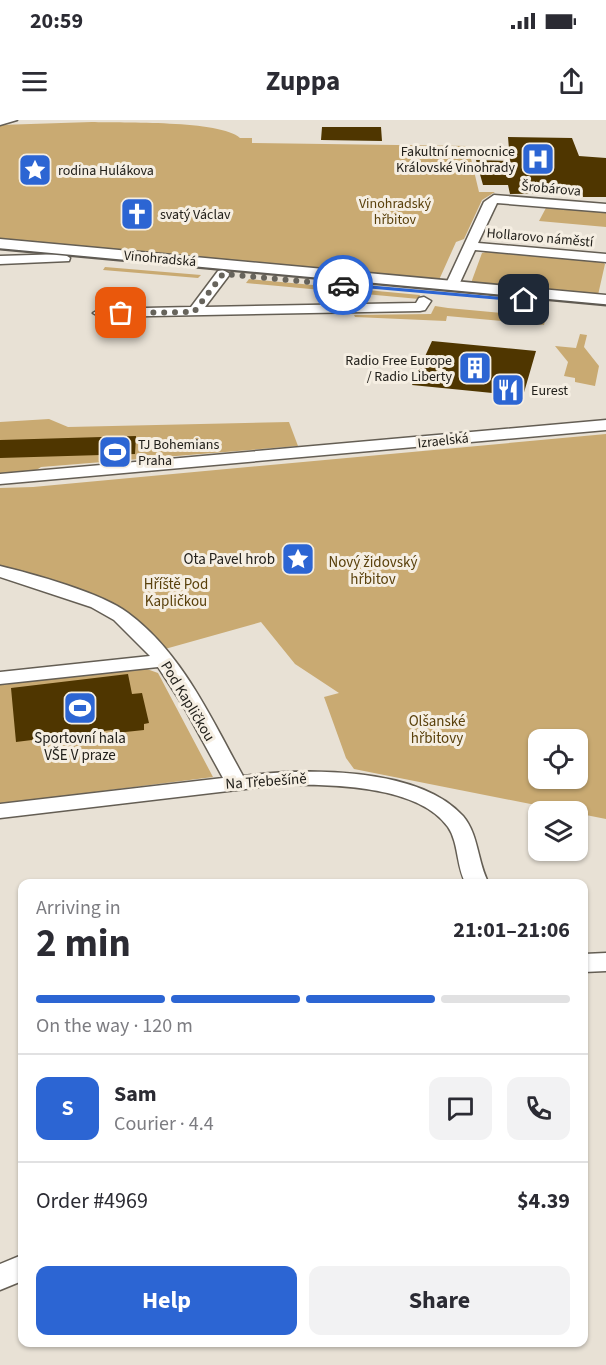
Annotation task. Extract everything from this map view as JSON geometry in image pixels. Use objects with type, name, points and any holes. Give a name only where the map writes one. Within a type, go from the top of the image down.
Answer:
[{"type":"main road","name":"Vinohradská","points":[[3,247],[606,300]]},
{"type":"main road","name":"Vinohradská","points":[[3,247],[64,258],[606,308]]},
{"type":"street","points":[[0,122],[12,120]]},
{"type":"street","name":"Šrobárova","points":[[471,246],[490,202],[494,199],[606,208]]},
{"type":"street","points":[[452,286],[471,246]]},
{"type":"street","name":"Hollarovo náměstí","points":[[471,246],[606,258]]},
{"type":"street","points":[[0,260],[64,258]]},
{"type":"street","points":[[194,312],[223,274]]},
{"type":"street","points":[[100,313],[420,308],[424,300]]},
{"type":"street","name":"Izraelská","points":[[0,479],[606,425]]},
{"type":"street","name":"Pod Kapličkou","points":[[0,571],[75,594],[112,609],[131,624],[165,660],[236,782]]},
{"type":"street","points":[[0,678],[165,660]]},
{"type":"street","name":"Na Třebešíně","points":[[0,811],[236,782],[321,777],[376,783],[426,799],[455,820],[469,854],[475,879]]},
{"type":"street","points":[[588,963],[606,962]]},
{"type":"street","points":[[0,1276],[18,1269]]},
{"type":"green space","name":"Vinohradský hřbitov","points":[[92,122],[192,125],[229,132],[240,138],[252,138],[252,143],[468,146],[479,192],[495,192],[482,200],[464,239],[456,242],[439,280],[0,240],[0,125]]},
{"type":"green space","points":[[547,206],[606,211],[606,227],[539,221]]},
{"type":"green space","points":[[482,253],[601,261],[605,264],[598,295],[471,283]]},
{"type":"green space","points":[[105,267],[201,275],[198,278],[103,270]]},
{"type":"green space","points":[[249,279],[420,295],[419,299],[246,283]]},
{"type":"green space","points":[[435,306],[546,317],[544,325],[447,316],[446,321],[355,317],[354,315],[431,314]]},
{"type":"green space","points":[[580,334],[587,335],[584,347],[599,366],[595,386],[575,382],[575,378],[564,376],[568,362],[555,346],[576,348]]},
{"type":"green space","name":"TJ Bohemians Praha","points":[[49,419],[68,427],[289,422],[298,446],[41,467],[29,475],[0,476],[0,422]]},
{"type":"green space","name":"Nový židovský hřbitov","points":[[606,434],[606,819],[588,815],[588,801],[528,801],[528,804],[354,769],[346,758],[324,697],[339,693],[295,664],[261,622],[165,649],[122,608],[104,599],[0,567],[0,488],[33,487]]},
{"type":"green space","points":[[144,668],[158,673],[213,777],[0,804],[0,685]]},
{"type":"building","points":[[322,127],[381,127],[382,141],[321,140]]},
{"type":"building","points":[[508,137],[572,138],[579,156],[606,158],[606,197],[583,197],[582,193],[510,194],[508,185],[483,185],[476,160],[510,161]]},
{"type":"building","name":"Radio Free Europe / Radio Liberty","points":[[432,341],[536,351],[523,396],[412,385]]},
{"type":"building","points":[[136,436],[135,454],[0,458],[0,440]]},
{"type":"building","name":"Sportovní hala VŠE V praze","points":[[128,674],[132,694],[142,693],[149,723],[144,724],[144,730],[116,733],[112,730],[16,742],[11,688]]},
{"type":"tram line","points":[[0,249],[606,305]]},
{"type":"way so far","points":[[121,313],[194,312],[223,274],[343,285]]},
{"type":"place","name":"Fakultní nemocnice Královské Vinohrady","points":[[538,159]]},
{"type":"place","name":"rodina Hulákova","points":[[35,170]]},
{"type":"place","name":"svatý Václav","points":[[137,214]]},
{"type":"place","name":"Radio Free Europe / Radio Liberty","points":[[475,368]]},
{"type":"place","name":"Eurest","points":[[508,390]]},
{"type":"place","name":"TJ Bohemians Praha","points":[[115,452]]},
{"type":"place","name":"Ota Pavel hrob","points":[[298,559]]},
{"type":"place","name":"Sportovní hala VŠE V praze","points":[[80,708]]},
{"type":"route","points":[[343,285],[524,300]]},
{"type":"park label","name":"Hříště Pod Kapličkou","points":[[176,592]]},
{"type":"park label","name":"Olšanské hřbitovy","points":[[437,730]]}]
